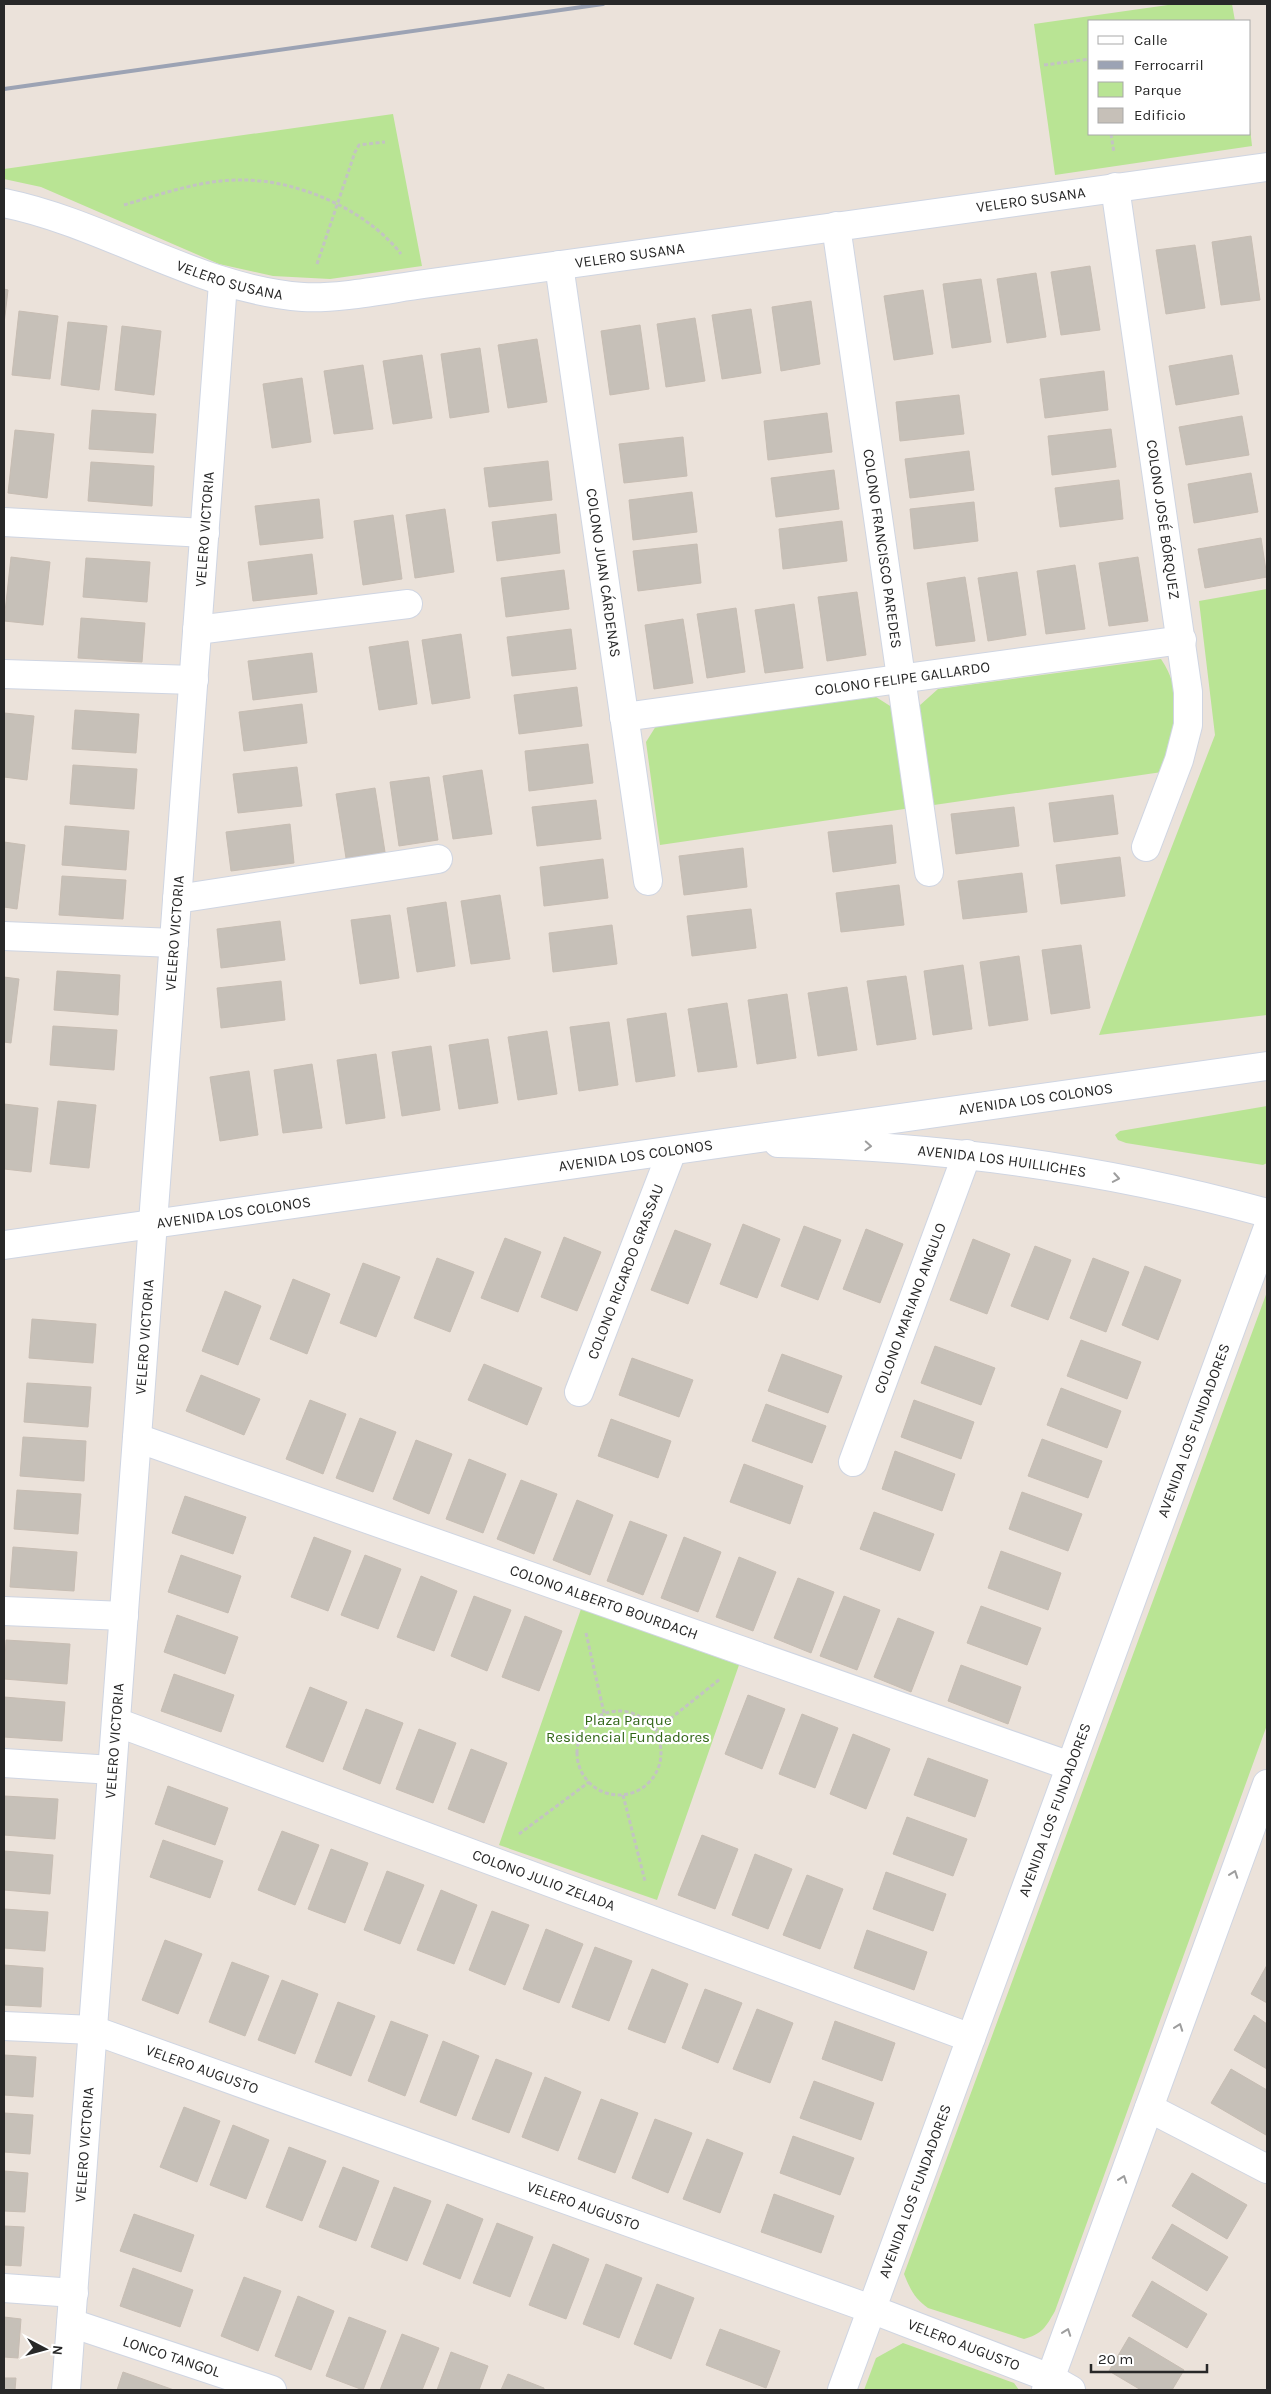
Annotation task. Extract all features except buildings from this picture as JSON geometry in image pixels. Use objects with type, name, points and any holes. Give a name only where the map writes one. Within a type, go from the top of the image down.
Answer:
[{"type":"street","name":"VELERO SUSANA","points":[[4,203],[86,228],[223,282],[261,292],[305,297],[424,284],[1267,166]]},
{"type":"street","name":"COLONO JOSÉ BÓRQUEZ","points":[[1115,187],[1182,640],[1188,692],[1188,725],[1179,760],[1146,847]]},
{"type":"street","name":"COLONO FRANCISCO PAREDES","points":[[836,226],[930,872]]},
{"type":"street","name":"COLONO JUAN CÁRDENAS","points":[[559,265],[648,882]]},
{"type":"street","name":"VELERO VICTORIA","points":[[66,2390],[223,282]]},
{"type":"street","points":[[4,522],[205,533]]},
{"type":"street","points":[[197,630],[408,604]]},
{"type":"street","name":"COLONO FELIPE GALLARDO","points":[[624,717],[1182,640]]},
{"type":"street","points":[[4,674],[194,680]]},
{"type":"street","points":[[177,899],[438,859]]},
{"type":"street","points":[[4,936],[174,943]]},
{"type":"street","name":"AVENIDA LOS COLONOS","points":[[4,1245],[1267,1066]]},
{"type":"street","name":"AVENIDA LOS HUILLICHES","points":[[732,1143],[824,1144],[968,1154],[1156,1185],[1267,1214]]},
{"type":"street","name":"COLONO RICARDO GRASSAU","points":[[580,1392],[672,1151]]},
{"type":"street","name":"COLONO MARIANO ANGULO","points":[[853,1462],[968,1154]]},
{"type":"street","name":"AVENIDA LOS FUNDADORES","points":[[842,2390],[1267,1230]]},
{"type":"street","name":"COLONO ALBERTO BOURDACH","points":[[137,1438],[1070,1766]]},
{"type":"street","points":[[4,1611],[124,1616]]},
{"type":"street","name":"COLONO JULIO ZELADA","points":[[116,1722],[971,2038]]},
{"type":"street","points":[[4,1763],[112,1770]]},
{"type":"street","points":[[1056,2386],[1149,2108],[1267,1784]]},
{"type":"street","name":"VELERO AUGUSTO","points":[[4,2026],[93,2030],[872,2309],[1056,2386]]},
{"type":"street","points":[[1149,2108],[1267,2169]]},
{"type":"street","points":[[4,2288],[74,2294]]},
{"type":"street","name":"LONCO TANGOL","points":[[71,2323],[272,2390]]},
{"type":"path","points":[[1044,65],[1088,59]]},
{"type":"path","points":[[305,297],[355,152],[359,146],[385,142]]},
{"type":"path","points":[[86,228],[110,210],[182,189],[242,180],[290,187],[338,204],[368,222],[399,251],[424,284]]},
{"type":"path","points":[[577,1592],[604,1713]]},
{"type":"path","points":[[654,1731],[752,1654]]},
{"type":"path","points":[[614,1711],[633,1713],[642,1717],[654,1731],[660,1748],[658,1767],[654,1776],[641,1788],[623,1794],[608,1793],[589,1782],[579,1766],[577,1748],[580,1739],[589,1723],[604,1713],[614,1711]]},
{"type":"path","points":[[487,1858],[589,1782]]},
{"type":"path","points":[[623,1794],[655,1920]]},
{"type":"green space","points":[[1175,4],[1232,4],[1235,20],[1088,20],[1088,135],[1251,135],[1252,146],[1055,175],[1034,24]]},
{"type":"green space","points":[[393,114],[422,266],[330,279],[273,276],[219,264],[41,187],[4,179],[4,169]]},
{"type":"green space","points":[[1267,589],[1267,1015],[1099,1035],[1215,735],[1199,601]]},
{"type":"green space","points":[[1161,659],[1174,687],[1176,701],[1173,728],[1162,772],[934,805],[919,706],[938,689]]},
{"type":"green space","points":[[876,697],[898,711],[911,808],[660,845],[646,742],[656,726]]},
{"type":"green space","points":[[1267,1106],[1267,1163],[1263,1165],[1126,1143],[1118,1140],[1115,1135],[1120,1131]]},
{"type":"green space","points":[[1267,1292],[1267,1725],[1055,2311],[1043,2329],[1035,2335],[1024,2339],[928,2308],[913,2293],[904,2274]]},
{"type":"green space","name":"Plaza Parque Residencial Fundadores","points":[[581,1609],[739,1665],[657,1900],[499,1845]]},
{"type":"green space","points":[[903,2343],[1014,2383],[1019,2390],[864,2390],[876,2358]]},
{"type":"railway","points":[[4,89],[603,4]]}]
